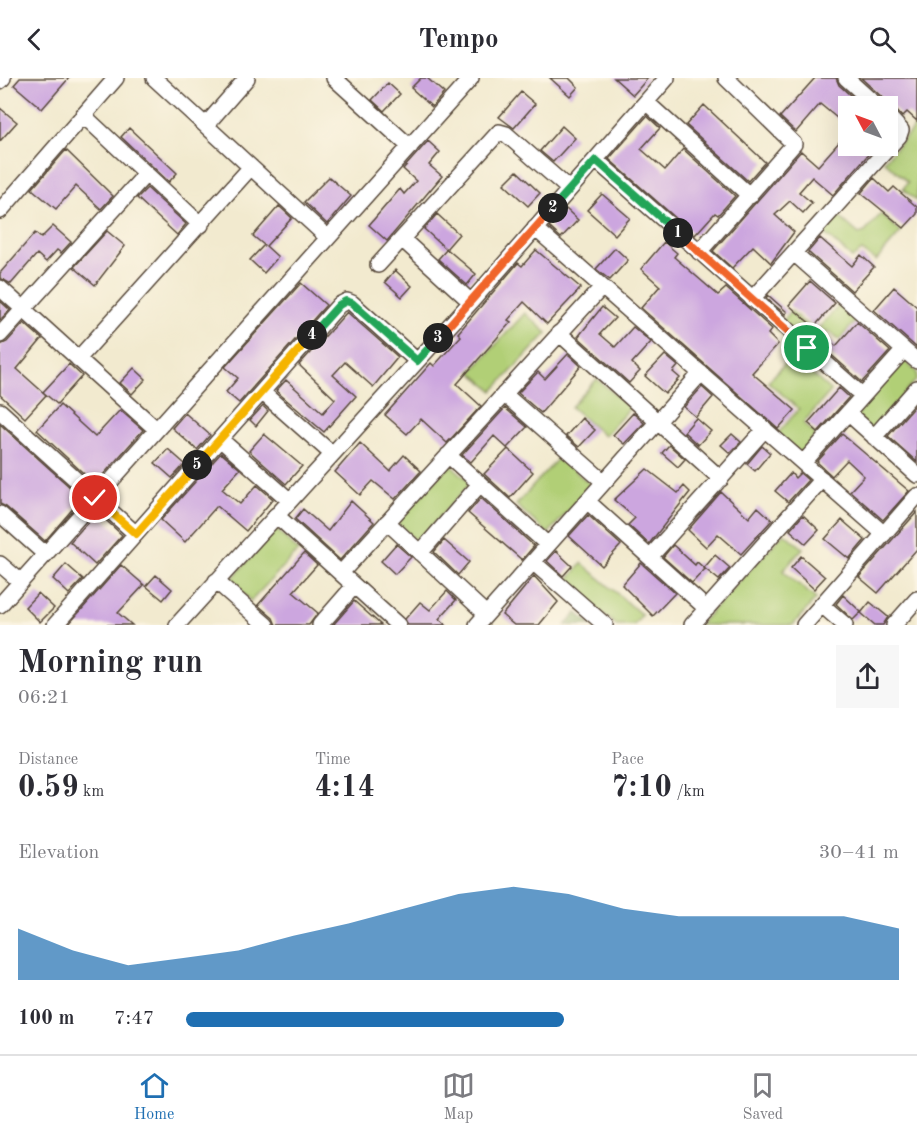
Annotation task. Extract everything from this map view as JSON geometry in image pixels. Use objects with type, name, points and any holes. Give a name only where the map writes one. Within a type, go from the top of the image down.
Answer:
[{"type":"street","points":[[0,211],[116,78]]},
{"type":"street","points":[[154,78],[328,238]]},
{"type":"street","points":[[206,125],[248,78]]},
{"type":"street","points":[[334,78],[410,147]]},
{"type":"street","points":[[0,605],[471,78]]},
{"type":"street","points":[[177,625],[331,453],[471,302],[667,78]]},
{"type":"street","points":[[699,252],[794,144],[726,78]]},
{"type":"street","points":[[846,78],[866,96]]},
{"type":"street","points":[[646,102],[750,196]]},
{"type":"street","points":[[83,115],[201,225]]},
{"type":"street","points":[[378,265],[499,132],[506,134],[569,189]]},
{"type":"street","points":[[752,299],[881,156]]},
{"type":"street","points":[[596,160],[863,396]]},
{"type":"street","points":[[78,358],[252,167]]},
{"type":"street","points":[[0,335],[146,174]]},
{"type":"street","points":[[535,228],[884,534]]},
{"type":"street","points":[[402,239],[471,302]]},
{"type":"street","points":[[794,253],[917,361]]},
{"type":"street","points":[[340,573],[602,286]]},
{"type":"street","points":[[0,288],[156,429]]},
{"type":"street","points":[[55,625],[339,305],[346,301],[352,303],[417,361]]},
{"type":"street","points":[[560,333],[722,479]]},
{"type":"street","points":[[803,463],[904,350]]},
{"type":"street","points":[[387,522],[420,553],[482,620],[701,373]]},
{"type":"street","points":[[874,437],[917,388]]},
{"type":"street","points":[[262,392],[331,453]]},
{"type":"street","points":[[504,394],[604,482]]},
{"type":"street","points":[[848,413],[917,475]]},
{"type":"street","points":[[1,415],[136,534]]},
{"type":"street","points":[[651,557],[765,429]]},
{"type":"street","points":[[220,439],[289,500]]},
{"type":"street","points":[[448,455],[548,545]]},
{"type":"street","points":[[692,625],[822,479]]},
{"type":"street","points":[[420,553],[480,484]]},
{"type":"street","points":[[804,625],[917,496]]},
{"type":"street","points":[[587,501],[707,609]]},
{"type":"street","points":[[0,514],[45,554]]},
{"type":"street","points":[[276,515],[398,625]]},
{"type":"street","points":[[533,562],[605,625]]},
{"type":"street","points":[[0,564],[21,582]]},
{"type":"street","points":[[216,581],[266,625]]},
{"type":"street","points":[[320,625],[354,586]]},
{"type":"street","points":[[894,625],[917,599]]},
{"type":"street","points":[[822,605],[845,625]]},
{"type":"green space","points":[[917,124],[917,201],[903,189],[908,182],[884,161],[888,156],[898,156],[898,145]]},
{"type":"green space","points":[[836,214],[859,234],[865,232],[881,214],[901,232],[876,261],[862,251],[852,258],[822,231]]},
{"type":"green space","points":[[843,301],[860,316],[839,340],[830,332],[823,333],[804,353],[776,329],[791,311],[815,332]]},
{"type":"green space","points":[[525,313],[547,333],[493,391],[471,372]]},
{"type":"green space","points":[[792,356],[831,391],[803,423],[816,435],[796,458],[773,439],[799,409],[768,382]]},
{"type":"green space","points":[[903,359],[917,372],[917,379],[868,435],[850,419]]},
{"type":"green space","points":[[597,379],[630,408],[604,436],[571,407]]},
{"type":"green space","points":[[559,457],[591,485],[548,534],[516,505]]},
{"type":"green space","points":[[450,464],[471,483],[417,542],[396,522]]},
{"type":"green space","points":[[276,529],[298,551],[251,601],[230,581]]},
{"type":"green space","points":[[784,533],[803,548],[783,571],[816,599],[793,625],[699,625]]},
{"type":"green space","points":[[582,563],[642,615],[634,625],[616,625],[566,582]]},
{"type":"green space","points":[[577,613],[591,625],[565,625]]},
{"type":"building","points":[[20,78],[69,78],[42,109],[14,85]]},
{"type":"building","points":[[421,78],[427,78],[444,93],[432,107],[411,88]]},
{"type":"building","points":[[550,78],[569,78],[578,87],[570,96]]},
{"type":"building","points":[[614,78],[648,78],[633,95]]},
{"type":"building","points":[[815,78],[836,78],[839,85],[851,96],[838,96],[838,119],[820,104],[796,132],[780,117]]},
{"type":"building","points":[[861,78],[917,78],[917,121],[907,112],[902,117],[898,112],[898,96],[881,96]]},
{"type":"building","points":[[388,83],[400,94],[384,111],[372,100]]},
{"type":"building","points":[[521,92],[535,104],[514,128],[499,117]]},
{"type":"building","points":[[704,105],[765,162],[748,181],[686,125]]},
{"type":"building","points":[[0,108],[17,122],[0,141]]},
{"type":"building","points":[[647,116],[660,128],[641,149],[665,170],[683,149],[735,196],[695,235],[609,159]]},
{"type":"building","points":[[562,126],[575,138],[553,162],[540,151]]},
{"type":"building","points":[[129,128],[177,173],[169,182],[121,137]]},
{"type":"building","points":[[428,141],[440,152],[429,165],[442,176],[387,241],[369,225],[400,189],[404,194],[416,181],[403,169]]},
{"type":"building","points":[[838,143],[838,156],[867,156],[833,195],[812,177],[799,192],[812,203],[803,213],[790,201],[775,215],[794,232],[771,263],[753,246],[732,268],[713,251],[801,151],[818,166]]},
{"type":"building","points":[[66,150],[113,196],[101,209],[76,186],[56,209],[32,189]]},
{"type":"building","points":[[517,171],[540,193],[528,206],[504,184]]},
{"type":"building","points":[[329,177],[351,196],[327,224],[304,202]]},
{"type":"building","points":[[874,178],[889,192],[894,187],[917,207],[917,214],[904,228],[861,193]]},
{"type":"building","points":[[147,188],[186,224],[177,235],[137,198]]},
{"type":"building","points":[[602,194],[630,218],[615,235],[587,210]]},
{"type":"building","points":[[279,206],[292,218],[266,246],[278,257],[264,273],[250,260],[264,245],[253,236]]},
{"type":"building","points":[[566,209],[578,220],[561,238],[549,227]]},
{"type":"building","points":[[437,214],[459,234],[446,249],[424,229]]},
{"type":"building","points":[[53,226],[71,242],[61,253],[57,250],[46,262],[37,254],[11,284],[0,278],[0,273],[35,233],[41,238]]},
{"type":"building","points":[[107,231],[125,246],[95,285],[74,267]]},
{"type":"building","points":[[820,238],[852,266],[861,255],[874,267],[852,291],[808,252]]},
{"type":"building","points":[[664,242],[677,253],[674,257],[718,295],[726,288],[772,329],[768,334],[778,344],[752,373],[795,410],[778,429],[641,308],[660,286],[641,269]]},
{"type":"building","points":[[615,248],[628,260],[610,280],[596,269]]},
{"type":"building","points":[[447,249],[476,274],[467,285],[438,259]]},
{"type":"building","points":[[536,250],[581,288],[547,324],[524,302],[508,320],[511,322],[457,384],[481,406],[447,443],[421,419],[407,434],[385,415],[431,363],[434,366],[461,336],[458,333],[518,263],[522,266]]},
{"type":"building","points":[[395,270],[412,286],[402,297],[385,282]]},
{"type":"building","points":[[810,281],[835,303],[814,327],[789,305]]},
{"type":"building","points":[[301,283],[326,305],[239,403],[226,392],[238,378],[225,367]]},
{"type":"building","points":[[894,287],[917,307],[917,348],[874,310]]},
{"type":"building","points":[[768,295],[787,312],[785,314],[766,298]]},
{"type":"building","points":[[0,301],[10,310],[0,320]]},
{"type":"building","points":[[602,307],[615,318],[600,334],[615,347],[633,327],[651,342],[632,363],[640,371],[629,383],[578,337]]},
{"type":"building","points":[[347,312],[398,357],[373,387],[345,362],[333,375],[356,396],[324,432],[276,391],[286,380],[323,413],[335,399],[299,365]]},
{"type":"building","points":[[857,322],[890,351],[862,382],[818,343],[824,336],[836,346]]},
{"type":"building","points":[[24,323],[42,339],[17,369],[46,395],[25,418],[0,395],[0,345],[7,342]]},
{"type":"building","points":[[568,354],[581,366],[541,413],[518,393],[538,372],[545,379]]},
{"type":"building","points":[[665,355],[678,366],[673,372],[680,378],[665,394],[645,376]]},
{"type":"building","points":[[69,364],[82,376],[57,404],[43,392]]},
{"type":"building","points":[[134,368],[146,379],[132,394],[120,383]]},
{"type":"building","points":[[702,387],[713,397],[696,417],[684,407]]},
{"type":"building","points":[[839,388],[849,397],[818,432],[808,423]]},
{"type":"building","points":[[917,403],[917,462],[888,436]]},
{"type":"building","points":[[60,405],[95,437],[120,410],[143,430],[95,484],[37,430]]},
{"type":"building","points":[[263,406],[268,411],[256,426],[250,420]]},
{"type":"building","points":[[505,408],[527,427],[507,448],[494,436],[471,462],[462,455]]},
{"type":"building","points":[[185,413],[210,435],[197,450],[172,428]]},
{"type":"building","points":[[633,413],[644,423],[624,444],[613,435]]},
{"type":"building","points":[[582,418],[595,430],[579,447],[566,436]]},
{"type":"building","points":[[696,418],[711,431],[698,445],[684,432]]},
{"type":"building","points":[[0,424],[82,498],[45,541],[0,504]]},
{"type":"building","points":[[264,434],[302,466],[286,484],[249,451]]},
{"type":"building","points":[[732,434],[741,442],[730,453],[721,445]]},
{"type":"building","points":[[842,434],[909,491],[883,520],[850,491],[864,476],[847,460],[832,476],[817,462]]},
{"type":"building","points":[[360,443],[390,471],[404,455],[421,471],[395,499],[373,481],[360,495],[335,472]]},
{"type":"building","points":[[669,445],[685,459],[678,467],[662,453]]},
{"type":"building","points":[[762,446],[770,453],[755,471],[747,464]]},
{"type":"building","points":[[168,449],[185,464],[172,478],[155,463]]},
{"type":"building","points":[[508,449],[533,472],[510,498],[484,474]]},
{"type":"building","points":[[221,453],[240,469],[222,489],[240,504],[257,485],[273,499],[246,531],[217,506],[185,542],[161,520]]},
{"type":"building","points":[[647,469],[678,493],[684,486],[690,492],[649,544],[628,525],[635,518],[614,500]]},
{"type":"building","points":[[791,473],[795,478],[800,473],[808,480],[788,502],[775,491]]},
{"type":"building","points":[[721,492],[749,518],[758,507],[772,520],[741,554],[718,534],[706,547],[688,530]]},
{"type":"building","points":[[481,498],[534,546],[522,560],[468,513]]},
{"type":"building","points":[[351,501],[374,522],[340,560],[295,519],[303,509],[328,531]]},
{"type":"building","points":[[97,512],[122,535],[95,565],[70,542]]},
{"type":"building","points":[[917,512],[917,549],[878,593],[859,577]]},
{"type":"building","points":[[588,515],[621,545],[602,566],[569,536]]},
{"type":"building","points":[[803,515],[819,530],[806,544],[790,530]]},
{"type":"building","points":[[842,520],[865,540],[849,559],[825,539]]},
{"type":"building","points":[[444,540],[469,562],[458,575],[434,552]]},
{"type":"building","points":[[396,544],[411,557],[395,574],[381,561]]},
{"type":"building","points":[[673,545],[695,565],[697,562],[705,569],[692,583],[663,557]]},
{"type":"building","points":[[556,551],[572,566],[563,576],[547,561]]},
{"type":"building","points":[[304,553],[317,565],[293,592],[318,613],[309,625],[276,625],[273,618],[258,605]]},
{"type":"building","points":[[715,555],[730,568],[719,580],[704,568]]},
{"type":"building","points":[[801,556],[825,577],[814,589],[791,568]]},
{"type":"building","points":[[641,563],[675,593],[653,616],[622,585]]},
{"type":"building","points":[[66,564],[83,579],[69,594],[53,579]]},
{"type":"building","points":[[121,565],[144,585],[118,613],[132,625],[68,625]]},
{"type":"building","points":[[156,575],[172,589],[163,600],[146,586]]},
{"type":"building","points":[[534,576],[558,602],[539,625],[514,625],[502,615]]},
{"type":"building","points":[[447,591],[456,600],[439,619],[446,625],[408,625],[405,619],[420,602],[430,610]]},
{"type":"building","points":[[38,593],[54,608],[40,622],[25,607]]},
{"type":"building","points":[[843,595],[861,612],[853,620],[836,604]]},
{"type":"building","points":[[354,601],[381,625],[333,625]]},
{"type":"building","points":[[870,602],[888,617],[883,625],[875,625],[861,613]]},
{"type":"route","points":[[95,498],[136,534],[339,305],[346,301],[352,303],[417,361],[596,160],[807,348]]}]
